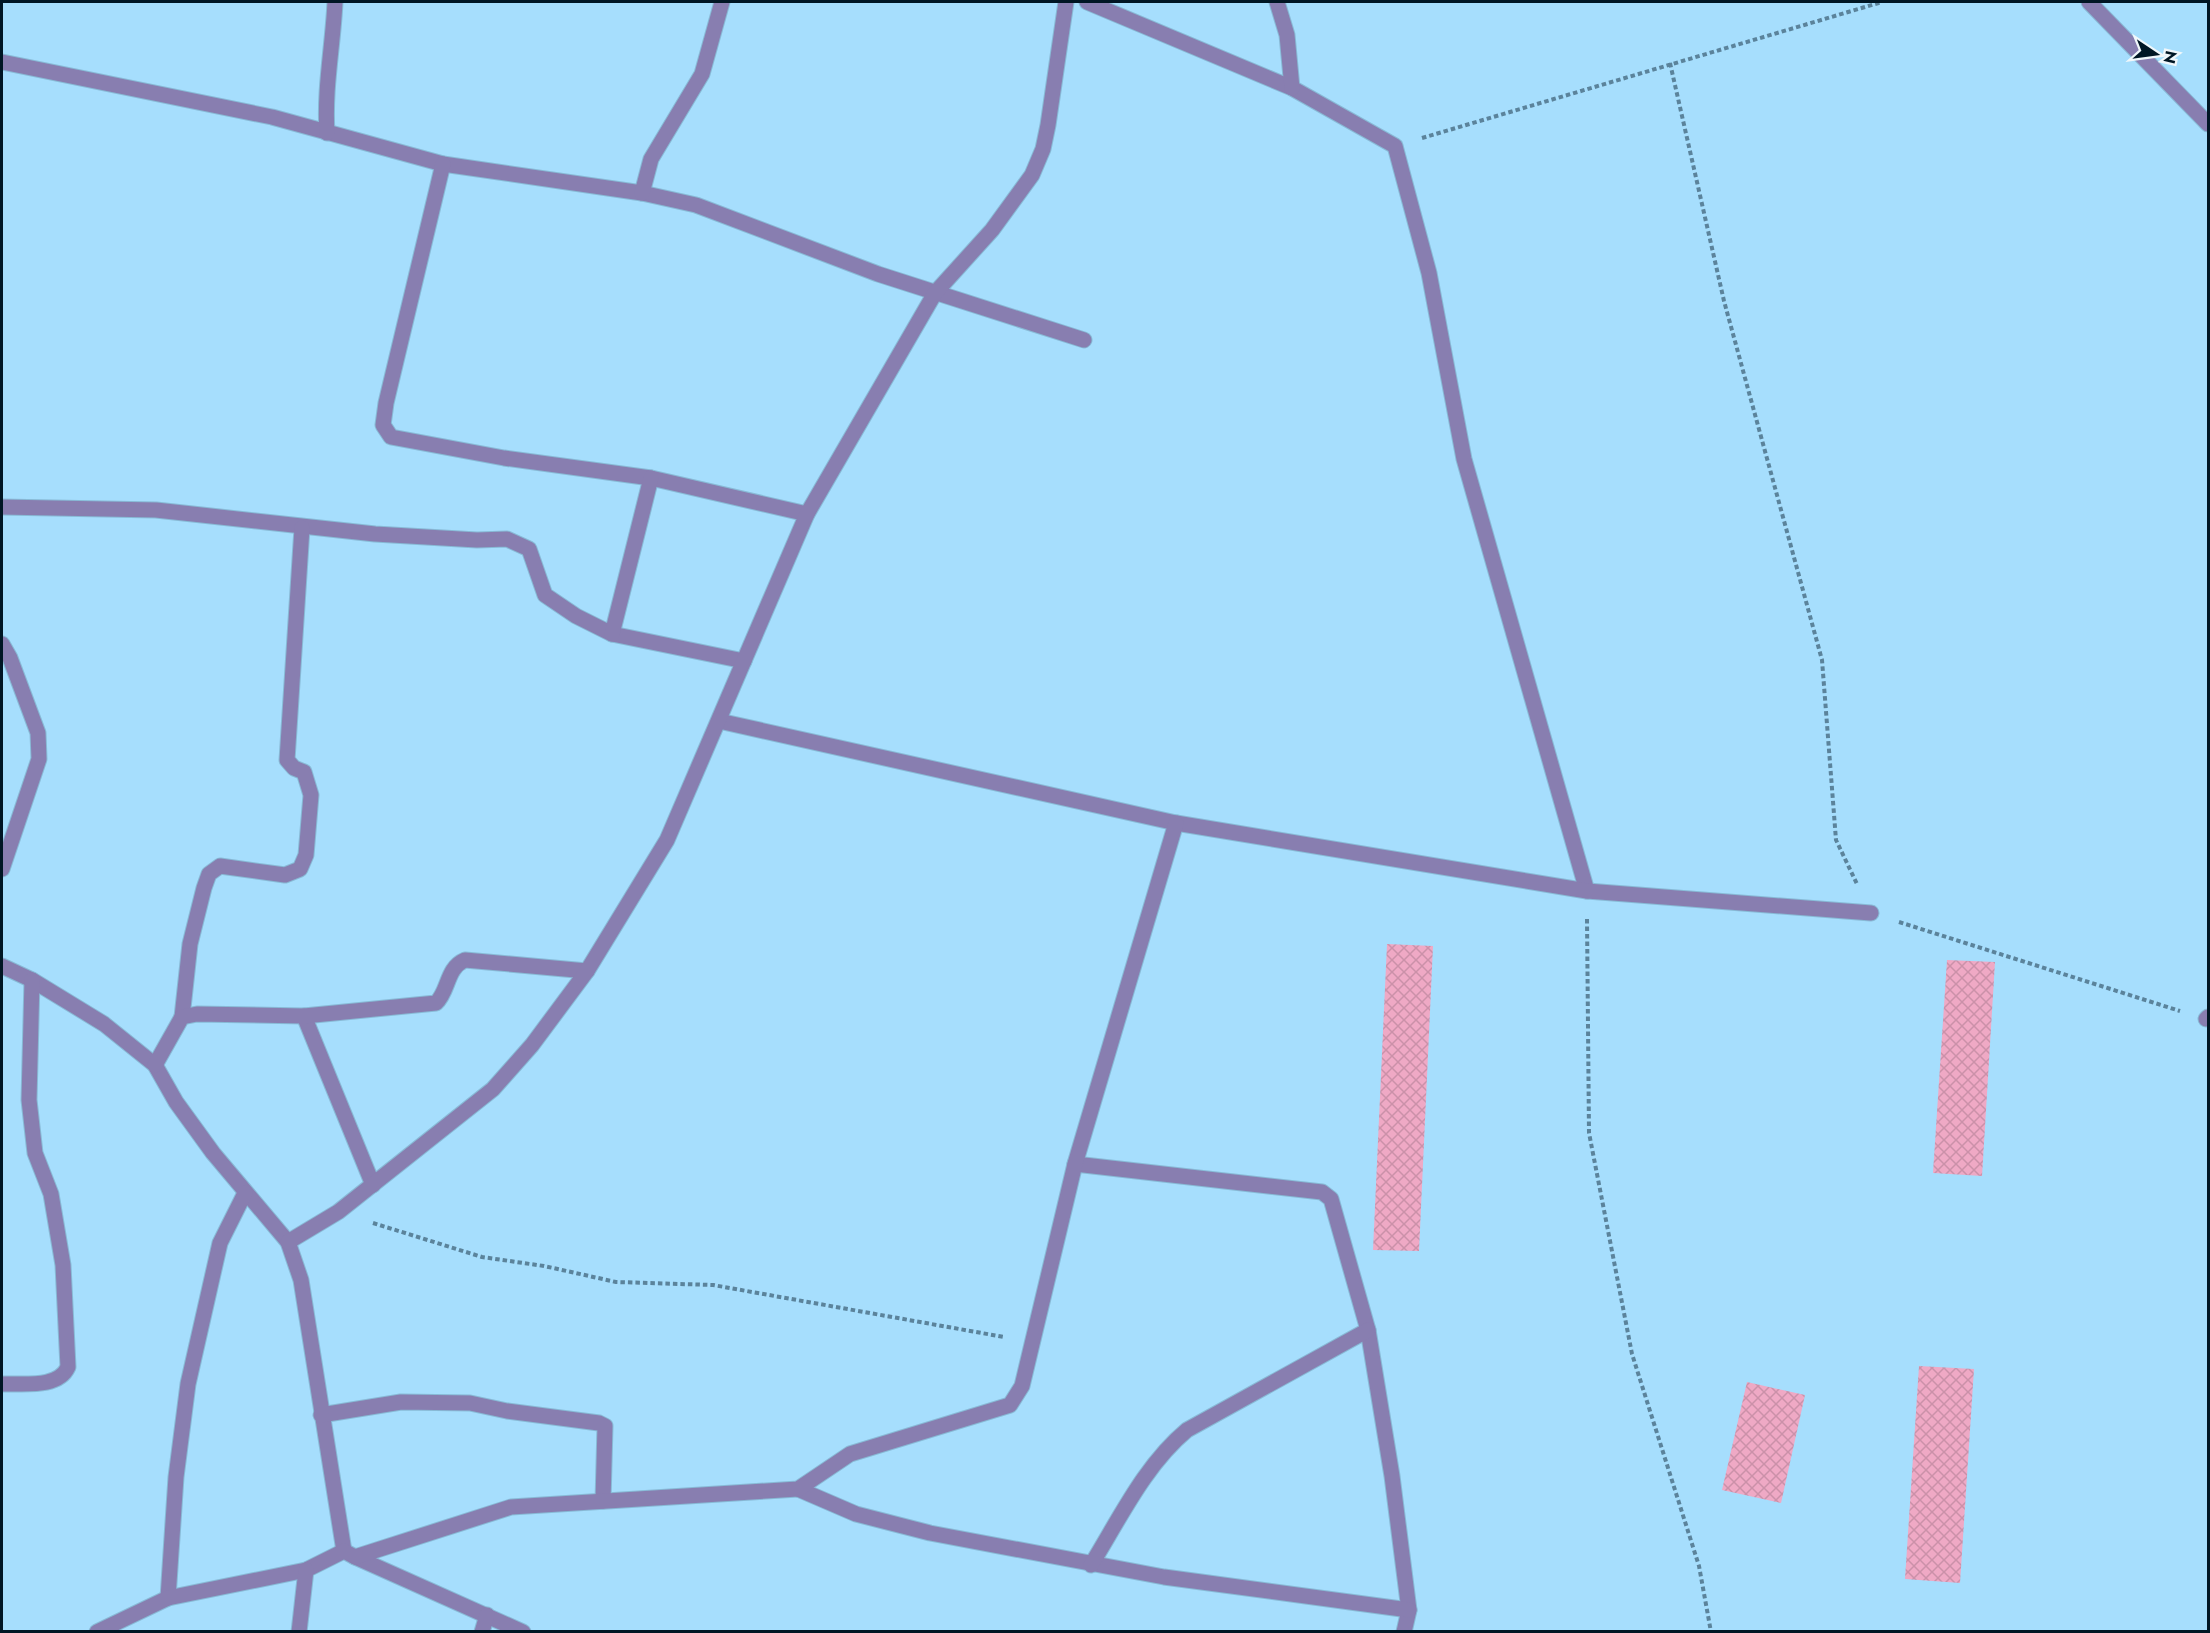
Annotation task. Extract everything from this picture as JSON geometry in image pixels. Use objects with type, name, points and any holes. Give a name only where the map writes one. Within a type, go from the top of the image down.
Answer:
[{"type":"street","points":[[327,133],[326,88],[333,43],[335,2]]},
{"type":"street","points":[[642,193],[651,159],[702,74],[722,2]]},
{"type":"street","points":[[288,1242],[338,1212],[493,1089],[532,1045],[588,971],[667,840],[807,514],[935,293],[992,230],[1032,175],[1043,149],[1048,125],[1066,2]]},
{"type":"street","points":[[1087,2],[1292,88],[1395,146],[1429,273],[1464,459],[1587,891]]},
{"type":"street","points":[[1277,2],[1287,35],[1292,88]]},
{"type":"street","points":[[2089,2],[2208,124]]},
{"type":"street","points":[[2,62],[272,117],[443,164],[642,193],[716,212],[935,293],[1084,340]]},
{"type":"street","points":[[443,164],[386,403],[383,425],[391,437],[504,458],[651,478],[807,514]]},
{"type":"street","points":[[612,634],[651,478]]},
{"type":"street","points":[[2,507],[156,510],[302,528],[477,540],[507,539],[529,549],[545,594],[576,616],[612,634],[744,662]]},
{"type":"street","points":[[155,1065],[182,1017],[190,944],[209,874],[220,866],[285,875],[300,868],[306,855],[311,795],[304,772],[294,768],[287,760],[302,528]]},
{"type":"street","points":[[2,644],[10,658],[38,733],[39,759],[2,869]]},
{"type":"street","points":[[719,721],[1176,823],[1587,891],[1871,913]]},
{"type":"street","points":[[798,1489],[850,1454],[1010,1405],[1022,1386],[1075,1164],[1176,823]]},
{"type":"street","points":[[182,1017],[197,1014],[304,1016],[436,1003],[441,998],[453,969],[465,960],[588,971]]},
{"type":"street","points":[[2,966],[32,980],[104,1024],[155,1065],[176,1102],[245,1193],[288,1242],[301,1280],[321,1415],[349,1554]]},
{"type":"street","points":[[2,1384],[55,1381],[64,1376],[68,1367],[63,1265],[51,1194],[35,1153],[29,1100],[32,980]]},
{"type":"street","points":[[304,1016],[373,1185]]},
{"type":"street","points":[[1075,1164],[1322,1192],[1331,1199],[1368,1330],[1392,1476],[1409,1610],[1404,1632]]},
{"type":"street","points":[[168,1598],[176,1477],[188,1384],[220,1243],[245,1193]]},
{"type":"street","points":[[1091,1565],[1152,1467],[1171,1443],[1187,1430],[1368,1330]]},
{"type":"street","points":[[321,1415],[401,1402],[470,1403],[507,1412],[599,1423],[605,1426],[603,1501]]},
{"type":"street","points":[[97,1632],[168,1598],[306,1570],[349,1554],[511,1507],[798,1489],[856,1514],[930,1533],[1091,1565],[1409,1610]]},
{"type":"street","points":[[349,1554],[523,1632]]},
{"type":"street","points":[[299,1632],[306,1570]]},
{"type":"street","points":[[482,1632],[487,1616]]},
{"type":"path","points":[[1395,146],[1882,2]]},
{"type":"path","points":[[1670,63],[1724,301],[1822,660],[1836,840],[1871,913],[2207,1018]]},
{"type":"path","points":[[1587,891],[1589,1133],[1632,1354],[1699,1566],[1711,1632]]},
{"type":"path","points":[[338,1212],[482,1257],[544,1266],[616,1282],[713,1285],[1033,1343]]},
{"type":"building","points":[[1387,944],[1433,946],[1419,1251],[1373,1250]]},
{"type":"building","points":[[1947,960],[1995,962],[1982,1176],[1933,1173]]},
{"type":"building","points":[[1919,1366],[1974,1369],[1960,1583],[1905,1579]]},
{"type":"building","points":[[1747,1382],[1805,1395],[1781,1503],[1722,1490]]}]
